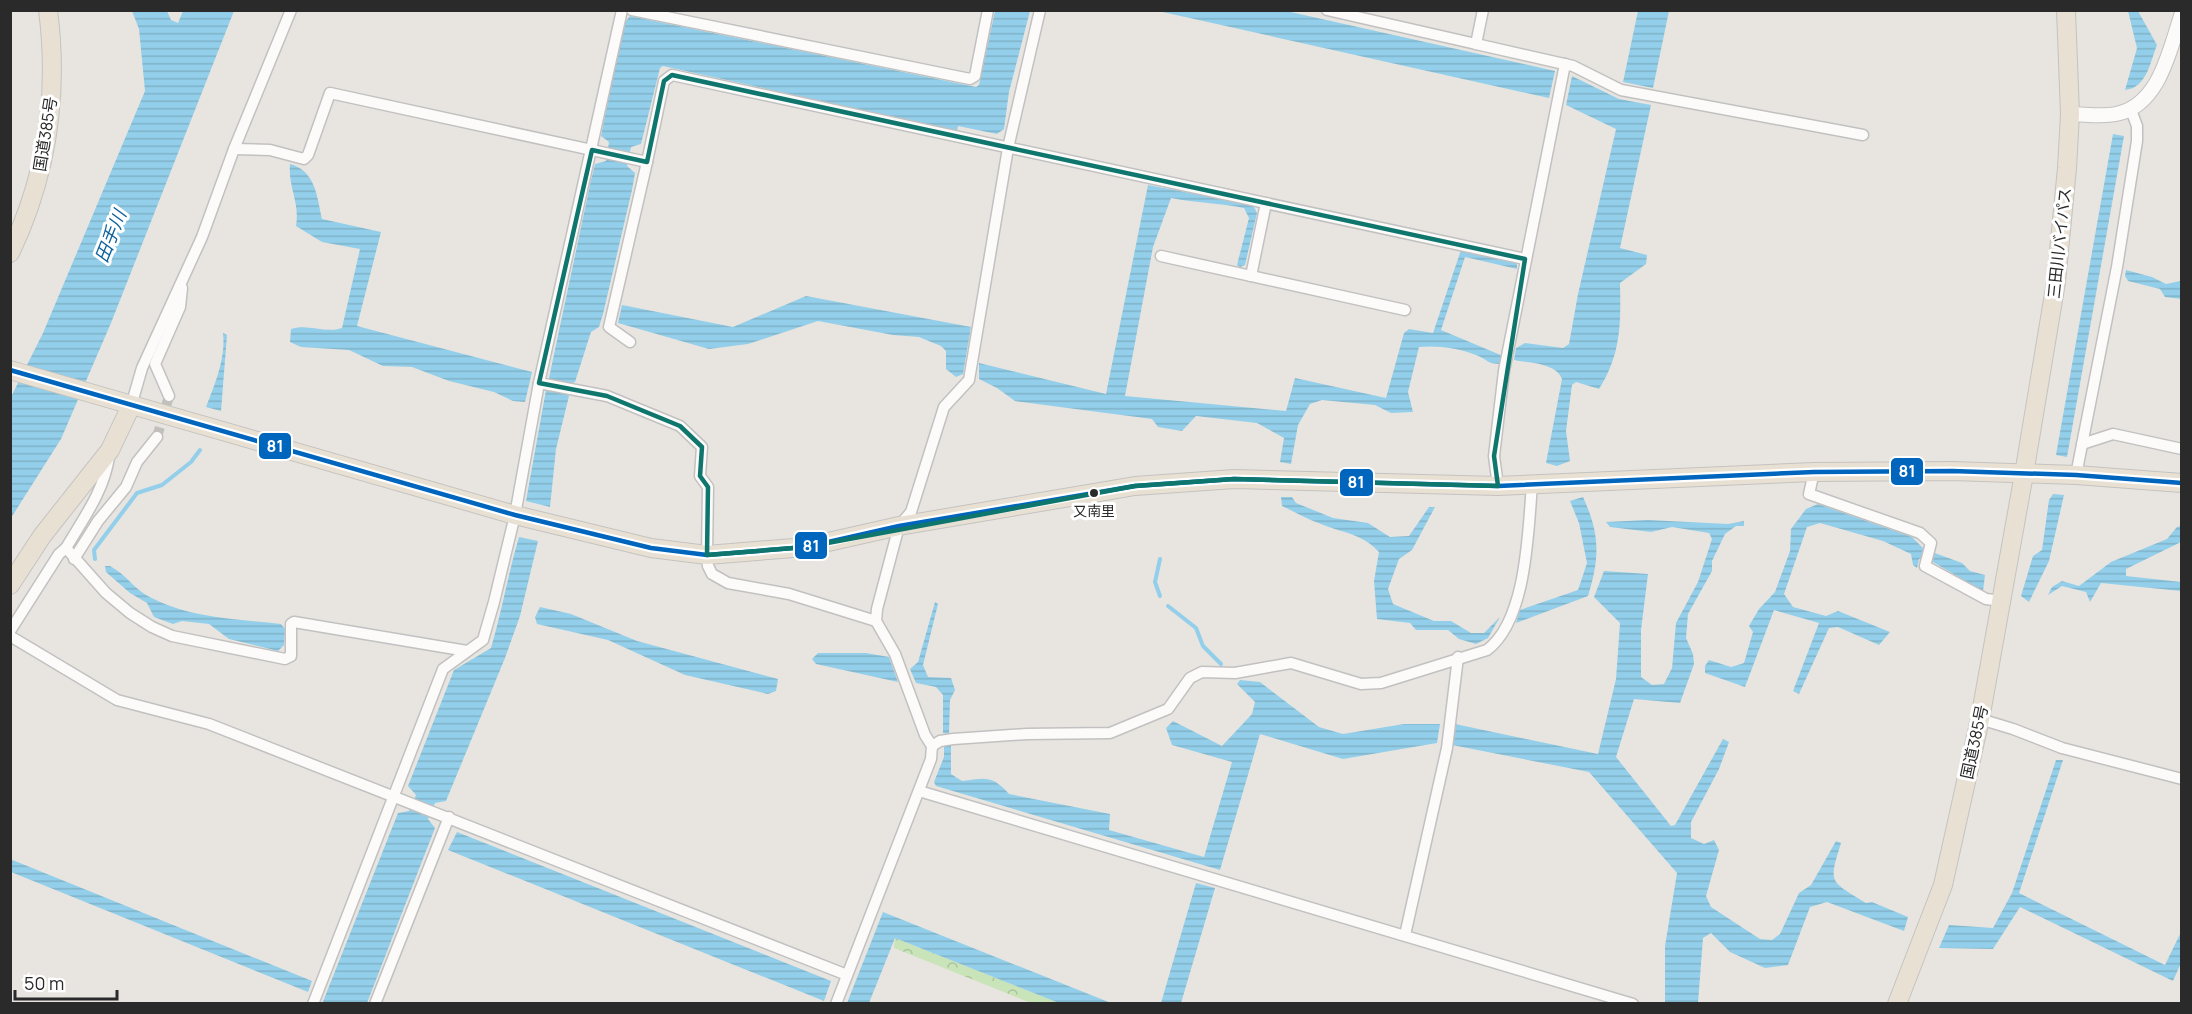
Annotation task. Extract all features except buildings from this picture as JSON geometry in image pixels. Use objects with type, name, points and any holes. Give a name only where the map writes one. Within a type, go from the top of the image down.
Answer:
[{"type":"highway","name":"国道385号","points":[[10,253],[18,226],[40,173],[52,109],[52,46],[48,10]]},
{"type":"highway","name":"三田川バイパス","points":[[2024,474],[2056,282],[2070,114],[2066,10]]},
{"type":"highway","points":[[10,370],[515,515],[651,548],[707,555],[806,547],[899,526],[1134,486],[1234,479],[1498,486],[1814,472],[2076,475],[2181,483]]},
{"type":"highway","points":[[10,585],[42,536],[110,450],[131,406]]},
{"type":"highway","name":"国道385号","points":[[1899,1003],[1943,885],[1980,719],[2024,474]]},
{"type":"street","points":[[131,406],[142,368],[183,281],[234,148],[291,10]]},
{"type":"street","points":[[313,1004],[443,669],[483,640],[515,515],[597,151],[621,10]]},
{"type":"street","points":[[632,10],[970,80],[975,76],[988,10]]},
{"type":"street","points":[[932,746],[925,735],[895,654],[876,621],[877,609],[899,526],[911,512],[944,407],[969,380],[1008,148],[1040,10]]},
{"type":"street","points":[[1328,10],[1565,64],[1621,90],[1863,135]]},
{"type":"street","points":[[1476,44],[1483,10]]},
{"type":"street","points":[[2070,114],[2116,114],[2131,110],[2152,89],[2165,64],[2181,13]]},
{"type":"street","points":[[1498,486],[1495,445],[1504,371],[1565,64]]},
{"type":"street","points":[[630,342],[609,327],[664,81],[672,75],[1525,259]]},
{"type":"street","points":[[234,148],[270,150],[304,159],[308,155],[330,93],[647,162]]},
{"type":"street","points":[[2076,475],[2117,267],[2137,141],[2137,126],[2131,110]]},
{"type":"street","points":[[1251,276],[1266,203]]},
{"type":"street","points":[[1161,256],[1405,310]]},
{"type":"street","points":[[169,396],[155,364],[180,308],[183,281]]},
{"type":"street","points":[[543,384],[607,396],[680,426],[702,447],[700,476],[708,487],[707,555],[708,566],[712,574],[728,583],[789,594],[876,621]]},
{"type":"street","points":[[2082,444],[2113,434],[2181,449]]},
{"type":"street","points":[[74,559],[98,521],[126,487],[137,462],[156,437]]},
{"type":"street","points":[[10,632],[59,554],[66,548],[95,499],[106,471],[110,450]]},
{"type":"street","points":[[1814,472],[1809,494],[1920,532],[1931,543],[1925,566],[1986,599],[2002,601]]},
{"type":"street","points":[[836,1004],[919,791],[932,746],[940,741],[952,739],[1027,734],[1110,733],[1168,709],[1190,678],[1202,672],[1235,673],[1291,663],[1361,684],[1381,683],[1458,657],[1487,650],[1499,641],[1510,621],[1525,563],[1532,485]]},
{"type":"street","points":[[66,548],[74,559],[130,613],[172,636],[285,659],[291,656],[291,624],[294,622],[467,651]]},
{"type":"street","points":[[10,636],[117,700],[209,724],[396,795],[848,975]]},
{"type":"street","points":[[1405,935],[1447,748],[1458,657]]},
{"type":"street","points":[[1980,719],[2062,748],[2181,779]]},
{"type":"street","points":[[919,791],[1633,1004]]},
{"type":"street","points":[[375,1004],[449,817]]},
{"type":"highlighted area","points":[[672,75],[1525,259],[1494,456],[1498,486],[1234,479],[1135,486],[806,547],[707,555],[708,487],[700,476],[702,447],[680,426],[607,396],[539,383],[592,150],[647,162],[664,81]]},
{"type":"green space","points":[[895,938],[1059,1003],[1031,1003],[894,948]]},
{"type":"water","name":"田手川","points":[[132,11],[167,11],[171,20],[178,23],[183,11],[234,11],[111,323],[61,439],[11,518],[11,397],[43,333],[145,91],[139,29]]},
{"type":"water","points":[[995,11],[1030,11],[1009,92],[1004,129],[997,134],[958,126],[957,131],[663,66],[660,68],[641,144],[631,147],[627,166],[635,173],[603,314],[599,327],[591,332],[575,382],[567,385],[566,392],[569,396],[556,449],[550,507],[526,501],[546,390],[550,389],[552,381],[549,378],[591,180],[595,164],[606,161],[609,142],[601,136],[625,22],[630,16],[976,87],[979,85]]},
{"type":"water","points":[[1158,11],[1286,11],[1555,71],[1549,98]]},
{"type":"water","points":[[1638,11],[1669,11],[1653,88],[1623,82]]},
{"type":"water","points":[[2128,11],[2138,11],[2157,45],[2143,79],[2138,85],[2125,90],[2137,48]]},
{"type":"water","points":[[1572,76],[1619,99],[1651,105],[1620,248],[1647,255],[1646,264],[1620,283],[1616,351],[1599,389],[1576,382],[1572,385],[1566,431],[1570,461],[1557,466],[1546,463],[1562,379],[1559,374],[1548,367],[1514,360],[1516,348],[1525,343],[1563,348],[1569,344],[1578,294],[1616,129],[1566,105]]},
{"type":"water","points":[[2113,134],[2124,136],[2067,457],[2056,455]]},
{"type":"water","points":[[290,164],[299,167],[310,179],[317,194],[322,219],[381,232],[357,326],[532,372],[525,402],[513,401],[494,392],[449,381],[412,367],[383,366],[349,350],[301,347],[290,342],[291,329],[297,327],[329,330],[342,328],[360,249],[322,242],[296,226],[297,217]]},
{"type":"water","points":[[1148,185],[1253,205],[1257,213],[1245,265],[1240,267],[1237,265],[1249,218],[1244,208],[1171,198],[1153,247],[1125,396],[1286,411],[1295,378],[1386,398],[1404,333],[1409,329],[1433,333],[1461,250],[1517,263],[1517,269],[1465,257],[1441,330],[1503,356],[1502,364],[1490,362],[1456,349],[1419,347],[1408,392],[1413,412],[1391,413],[1375,405],[1322,400],[1310,404],[1298,425],[1291,464],[1280,462],[1284,438],[1257,423],[1196,416],[1182,431],[1158,427],[1152,419],[1015,401],[979,379],[979,363],[1106,394]]},
{"type":"water","points":[[2126,270],[2152,277],[2166,284],[2181,281],[2181,299],[2165,297],[2160,289],[2128,281],[2125,276]]},
{"type":"water","points":[[806,296],[971,327],[963,374],[956,377],[946,369],[946,351],[941,346],[919,337],[893,335],[818,321],[748,344],[709,349],[618,323],[622,305],[733,327]]},
{"type":"water","points":[[223,333],[227,335],[221,411],[206,407],[221,361]]},
{"type":"water","points":[[2053,494],[2064,495],[2049,561],[2029,602],[2021,596],[2033,556],[2042,550],[2049,500]]},
{"type":"water","points":[[1281,497],[1292,497],[1296,503],[1333,518],[1368,523],[1390,537],[1409,536],[1429,507],[1435,507],[1412,550],[1399,559],[1388,589],[1393,604],[1434,621],[1451,621],[1471,633],[1484,633],[1500,617],[1488,638],[1476,644],[1459,639],[1448,630],[1416,630],[1410,623],[1377,619],[1374,581],[1379,552],[1359,537],[1316,522],[1282,506]]},
{"type":"water","points":[[1583,497],[1593,523],[1596,546],[1595,569],[1588,596],[1516,623],[1520,610],[1578,590],[1587,563],[1579,523],[1570,501]]},
{"type":"water","points":[[1818,504],[1912,537],[1924,549],[1962,563],[1970,571],[1985,575],[1983,591],[1926,558],[1919,559],[1917,568],[1913,565],[1911,554],[1883,541],[1820,523],[1807,527],[1784,594],[1793,607],[1826,616],[1838,611],[1890,632],[1879,645],[1838,627],[1829,628],[1799,694],[1793,691],[1819,623],[1774,610],[1745,687],[1705,673],[1705,666],[1709,660],[1731,667],[1744,663],[1753,632],[1749,626],[1759,609],[1775,592],[1790,551],[1791,529],[1806,509]]},
{"type":"water","points":[[1648,520],[1728,524],[1744,521],[1744,526],[1736,526],[1725,534],[1712,561],[1712,571],[1688,614],[1686,638],[1693,654],[1694,664],[1680,703],[1634,699],[1616,757],[1671,826],[1675,825],[1723,739],[1729,742],[1719,769],[1691,822],[1691,838],[1704,844],[1714,840],[1719,850],[1706,896],[1711,907],[1760,939],[1772,940],[1780,934],[1799,893],[1811,885],[1836,841],[1841,843],[1834,867],[1835,880],[1839,885],[1866,903],[1872,902],[1908,917],[1904,931],[1827,902],[1810,907],[1788,965],[1765,968],[1730,952],[1711,933],[1703,938],[1698,1003],[1665,1003],[1665,946],[1677,873],[1589,772],[1452,745],[1455,724],[1598,754],[1616,679],[1620,623],[1594,597],[1604,571],[1648,574],[1641,630],[1641,677],[1652,685],[1664,684],[1672,668],[1676,623],[1698,582],[1712,539],[1709,533],[1672,527],[1651,532],[1610,527],[1606,522]]},
{"type":"water","points":[[2181,526],[2181,542],[2126,569],[2126,576],[2181,582],[2181,591],[2101,583],[2090,602],[2086,592],[2062,586],[2048,595],[2052,587],[2062,581],[2079,586],[2111,562],[2167,539],[2177,527]]},
{"type":"water","points":[[519,537],[538,541],[520,616],[446,801],[435,803],[428,819],[435,828],[367,1003],[322,1004],[398,813],[409,811],[416,795],[408,786],[454,670],[491,648]]},
{"type":"water","points":[[105,566],[110,566],[146,595],[178,609],[229,619],[281,624],[285,629],[284,645],[278,651],[229,639],[209,624],[182,621],[173,624],[154,617],[147,603],[130,593],[106,572]]},
{"type":"water","points":[[935,602],[938,604],[923,665],[928,677],[951,678],[955,690],[950,700],[949,734],[943,733],[943,695],[936,687],[916,683],[910,669],[918,662]]},
{"type":"water","points":[[540,607],[571,614],[637,641],[778,679],[776,691],[768,694],[685,675],[608,640],[537,624],[535,617]]},
{"type":"water","points":[[818,653],[866,653],[889,657],[898,682],[816,664],[812,659]]},
{"type":"water","points":[[1240,680],[1260,682],[1319,727],[1343,734],[1404,724],[1440,724],[1437,743],[1343,759],[1260,734],[1220,870],[936,786],[934,782],[944,757],[944,745],[951,745],[951,774],[962,781],[988,779],[1009,794],[1110,814],[1109,830],[1204,857],[1232,762],[1172,745],[1166,728],[1173,721],[1222,746],[1252,714],[1255,702],[1237,684]]},
{"type":"water","points":[[2056,760],[2063,760],[2019,893],[2165,965],[2181,932],[2181,963],[2173,981],[2020,907],[1993,949],[1939,948],[1949,925],[1993,928],[2012,893]]},
{"type":"water","points":[[457,832],[831,981],[824,1001],[448,850]]},
{"type":"water","points":[[10,859],[312,981],[308,992],[11,872]]},
{"type":"water","points":[[1196,883],[1215,888],[1181,1003],[1161,1003]]},
{"type":"water","points":[[883,912],[1111,1003],[1059,1003],[895,938],[869,1003],[847,1003]]},
{"type":"waterway","points":[[95,559],[94,550],[137,493],[162,485],[191,462],[200,450]]},
{"type":"waterway","points":[[1160,559],[1155,582],[1160,596]]},
{"type":"waterway","points":[[1168,606],[1196,628],[1203,646],[1221,664]]},
{"type":"tunnel","points":[[157,437],[169,396]]},
{"type":"transit line","name":"81","points":[[10,370],[515,515],[651,548],[707,555],[806,547],[899,526],[1135,486],[1234,479],[1498,486],[1814,472],[1952,471],[2076,475],[2182,483]]},
{"type":"place","name":"又南里","points":[[1094,493]]}]
